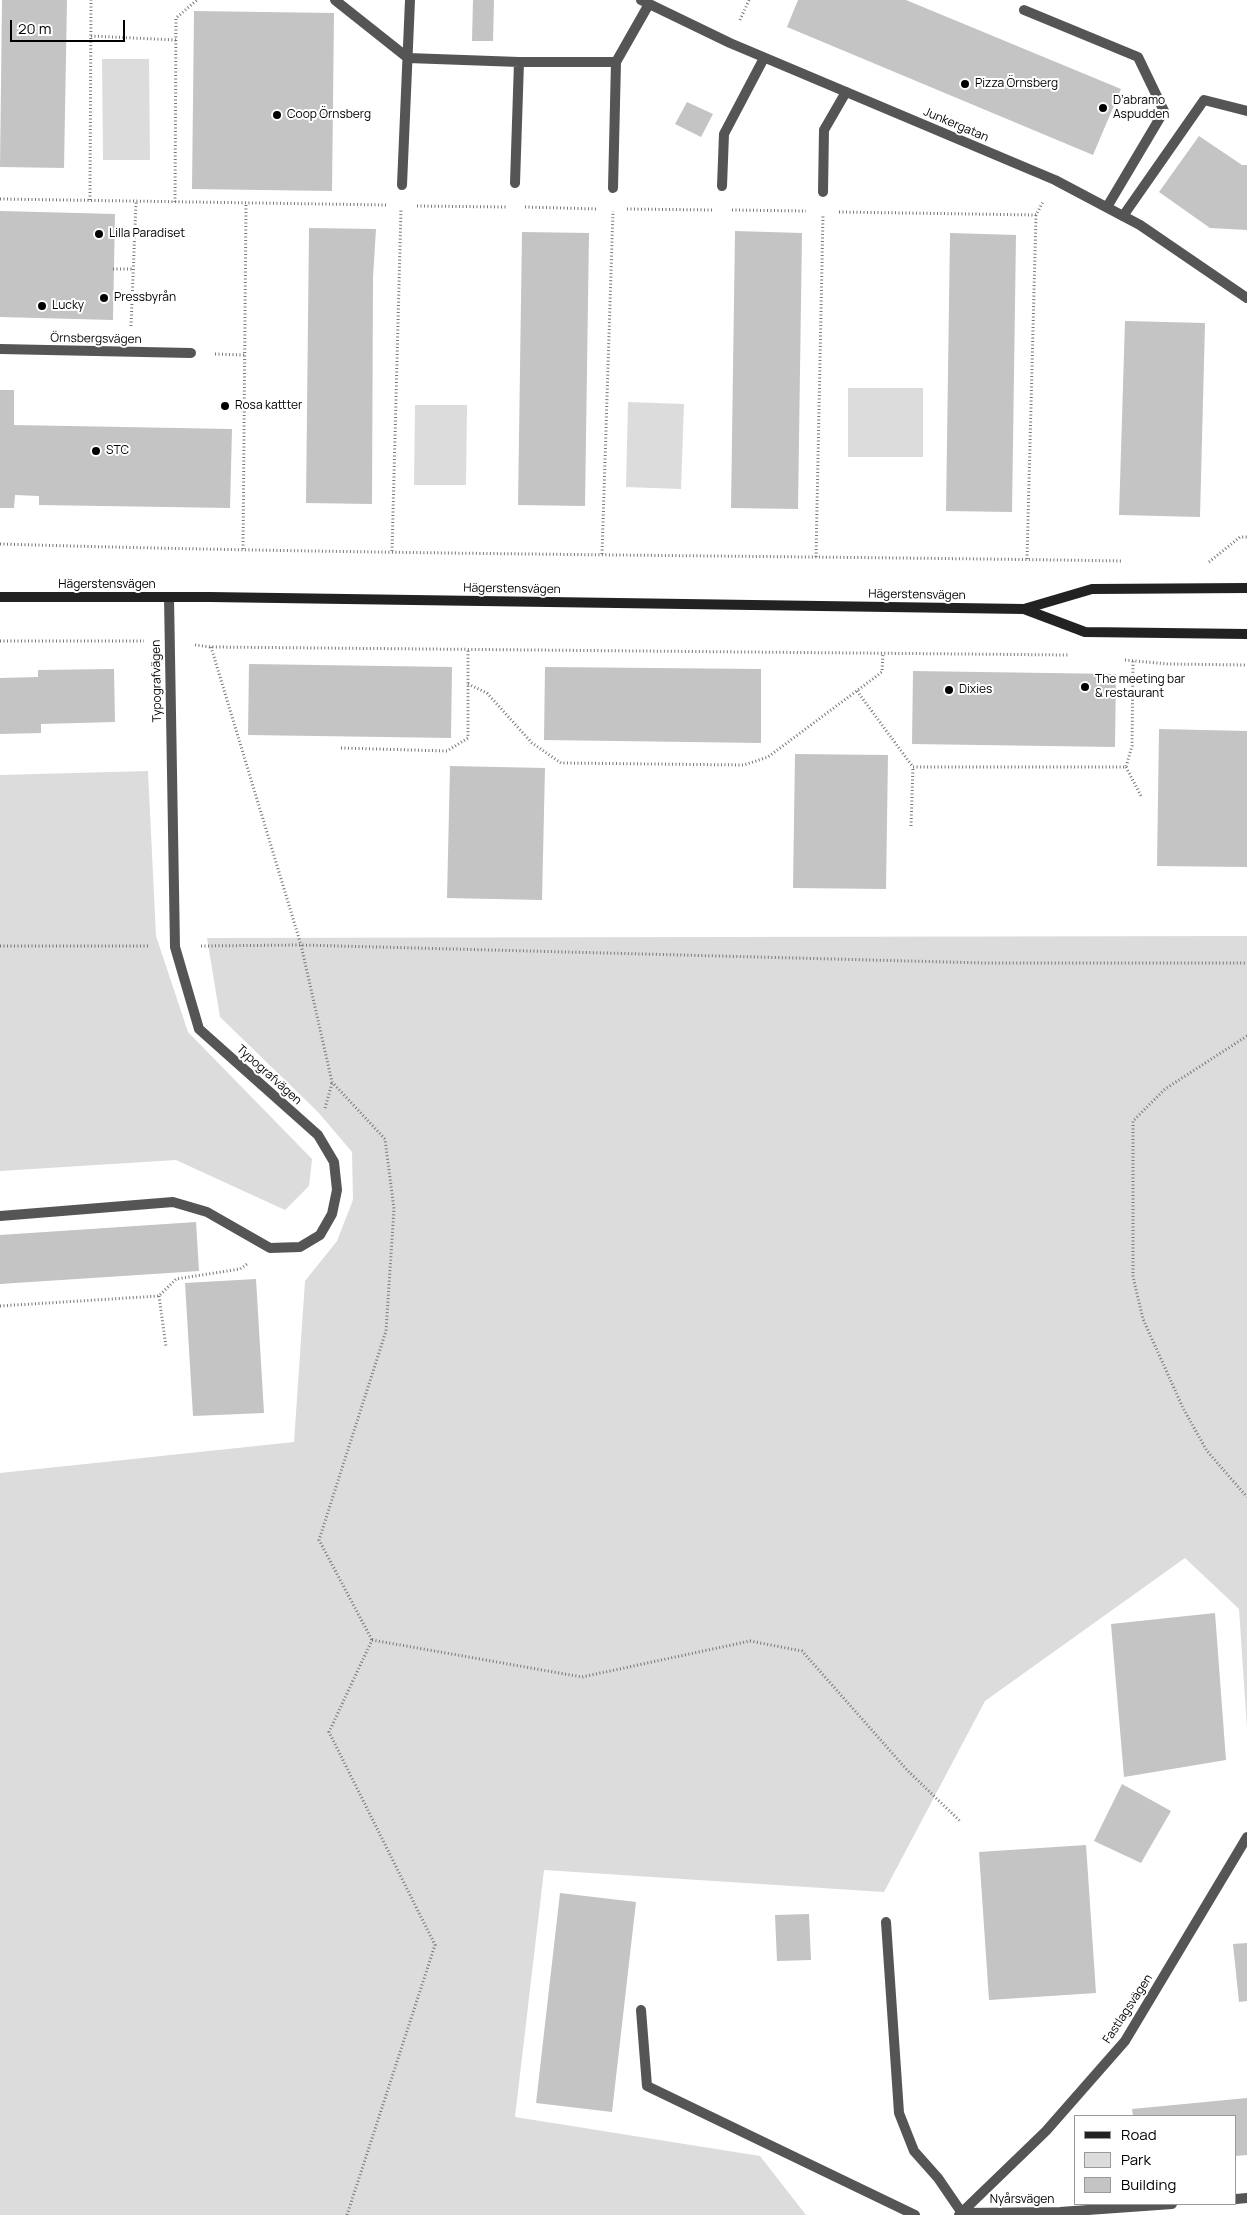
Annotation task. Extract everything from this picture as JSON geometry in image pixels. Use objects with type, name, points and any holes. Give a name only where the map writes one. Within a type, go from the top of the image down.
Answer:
[{"type":"street","points":[[335,0],[408,58],[519,62],[616,62]]},
{"type":"street","points":[[402,186],[410,0]]},
{"type":"street","points":[[613,188],[616,62],[645,2]]},
{"type":"street","name":"Junkergatan","points":[[645,2],[764,58],[1055,180],[1140,225],[1247,298]]},
{"type":"street","points":[[1024,10],[1138,58],[1164,111],[1107,207]]},
{"type":"street","points":[[722,186],[724,134],[764,58]]},
{"type":"street","points":[[515,183],[519,62]]},
{"type":"street","points":[[823,192],[824,130],[846,92]]},
{"type":"street","points":[[1123,216],[1204,100],[1247,111]]},
{"type":"street","name":"Örnsbergsvägen","points":[[0,349],[191,353]]},
{"type":"street","name":"Hägerstensvägen","points":[[0,597],[169,597],[1024,609],[1092,588],[1247,588]]},
{"type":"street","name":"Typografvägen","points":[[169,597],[168,641],[175,946],[199,1029],[318,1135],[334,1162],[337,1190],[332,1214],[320,1234],[300,1247],[270,1248]]},
{"type":"street","name":"Hägerstensvägen","points":[[1024,609],[1085,632],[1247,634]]},
{"type":"street","points":[[0,1216],[173,1202],[207,1212],[270,1248]]},
{"type":"street","name":"Fastlagsvägen","points":[[960,2214],[1046,2131],[1125,2041],[1247,1837]]},
{"type":"street","points":[[886,1922],[899,2113],[914,2151],[938,2178],[960,2214]]},
{"type":"street","points":[[641,2010],[647,2086],[915,2215]]},
{"type":"street","name":"Nyårsvägen","points":[[960,2214],[1060,2212],[1158,2205]]},
{"type":"path","points":[[90,200],[91,0]]},
{"type":"path","points":[[175,202],[176,18],[197,0]]},
{"type":"path","points":[[91,36],[176,40]]},
{"type":"path","points":[[1027,559],[1036,215],[1055,180]]},
{"type":"path","points":[[392,551],[402,186]]},
{"type":"path","points":[[602,554],[613,188]]},
{"type":"path","points":[[816,557],[823,192]]},
{"type":"path","points":[[0,199],[507,207]]},
{"type":"path","points":[[130,352],[136,202]]},
{"type":"path","points":[[243,549],[246,203]]},
{"type":"path","points":[[517,207],[718,210]]},
{"type":"path","points":[[728,210],[1036,215]]},
{"type":"path","points":[[113,269],[133,269]]},
{"type":"path","points":[[1208,562],[1240,537],[1247,537]]},
{"type":"path","points":[[0,544],[210,550],[1132,561]]},
{"type":"path","points":[[0,641],[168,641],[211,647],[1074,655]]},
{"type":"path","points":[[211,647],[301,945],[332,1082],[385,1139],[394,1209],[386,1331],[319,1540],[372,1640]]},
{"type":"path","points":[[341,748],[447,751],[468,738],[468,649]]},
{"type":"path","points":[[468,684],[488,693],[532,742],[560,763],[744,765],[768,757],[882,672],[883,653]]},
{"type":"path","points":[[1123,660],[1168,664],[1247,665]]},
{"type":"path","points":[[1133,661],[1132,746],[1126,767],[1141,796]]},
{"type":"path","points":[[857,691],[913,767],[911,826]]},
{"type":"path","points":[[913,767],[1126,767]]},
{"type":"path","points":[[0,946],[301,945],[985,963],[1247,963]]},
{"type":"path","points":[[1247,1036],[1165,1089],[1133,1121],[1133,1277],[1143,1319],[1183,1408],[1207,1451],[1247,1498]]},
{"type":"path","points":[[0,1306],[159,1296],[176,1279],[240,1269],[270,1248]]},
{"type":"path","points":[[159,1296],[166,1346]]},
{"type":"path","points":[[372,1640],[582,1678],[750,1641],[802,1651],[908,1771],[961,1822]]},
{"type":"path","points":[[347,2215],[435,1944],[329,1732],[372,1640]]},
{"type":"green space","points":[[102,59],[149,59],[150,160],[103,160]]},
{"type":"green space","points":[[848,388],[923,388],[923,457],[848,457]]},
{"type":"green space","points":[[628,402],[684,404],[681,489],[626,487]]},
{"type":"green space","points":[[415,405],[467,405],[466,485],[414,485]]},
{"type":"green space","points":[[148,771],[156,936],[188,1032],[312,1159],[309,1186],[285,1210],[176,1160],[0,1171],[0,775]]},
{"type":"green space","points":[[1247,936],[1247,1728],[1239,1609],[1185,1558],[985,1701],[884,1892],[544,1870],[515,2117],[760,2156],[806,2215],[0,2215],[0,1473],[294,1442],[305,1281],[337,1241],[353,1200],[352,1152],[318,1112],[220,1017],[207,938]]},
{"type":"building","points":[[2,0],[67,0],[64,168],[0,167]]},
{"type":"building","points":[[473,0],[494,0],[493,41],[472,41]]},
{"type":"building","points":[[798,0],[906,0],[1121,89],[1093,155],[787,27]]},
{"type":"building","points":[[194,11],[334,13],[332,191],[192,189]]},
{"type":"building","points":[[687,102],[713,114],[701,137],[675,124]]},
{"type":"building","points":[[1199,136],[1242,165],[1247,165],[1247,230],[1210,228],[1159,192]]},
{"type":"building","points":[[0,211],[115,214],[113,320],[0,317]]},
{"type":"building","points":[[309,228],[376,229],[373,277],[372,504],[306,503]]},
{"type":"building","points":[[735,231],[802,233],[798,509],[731,508]]},
{"type":"building","points":[[522,232],[589,233],[585,506],[518,505]]},
{"type":"building","points":[[950,233],[1016,235],[1012,512],[946,511]]},
{"type":"building","points":[[1125,321],[1205,323],[1200,517],[1119,515]]},
{"type":"building","points":[[0,390],[14,390],[14,425],[232,429],[230,508],[39,505],[39,496],[15,495],[14,508],[0,508]]},
{"type":"building","points":[[249,664],[452,667],[451,738],[248,735]]},
{"type":"building","points":[[545,667],[761,669],[761,743],[544,740]]},
{"type":"building","points":[[114,669],[115,722],[41,724],[41,733],[0,734],[0,678],[38,677],[38,670]]},
{"type":"building","points":[[913,671],[1116,674],[1115,747],[912,744]]},
{"type":"building","points":[[1159,729],[1247,731],[1247,867],[1157,866]]},
{"type":"building","points":[[795,754],[888,755],[886,889],[793,888]]},
{"type":"building","points":[[450,766],[545,768],[542,900],[447,898]]},
{"type":"building","points":[[196,1222],[199,1271],[0,1284],[0,1235]]},
{"type":"building","points":[[256,1279],[264,1413],[193,1416],[185,1283]]},
{"type":"building","points":[[1215,1613],[1226,1760],[1124,1777],[1111,1624]]},
{"type":"building","points":[[1122,1784],[1171,1811],[1141,1863],[1094,1841]]},
{"type":"building","points":[[1086,1845],[1096,1993],[989,2000],[979,1852]]},
{"type":"building","points":[[560,1893],[636,1902],[612,2112],[536,2103]]},
{"type":"building","points":[[809,1914],[811,1960],[777,1961],[775,1915]]},
{"type":"building","points":[[1247,1943],[1247,2001],[1239,2002],[1233,1944]]},
{"type":"building","points":[[1247,2098],[1247,2155],[1237,2156],[1237,2115],[1133,2115],[1132,2109]]},
{"type":"place","name":"Pizza Örnsberg","points":[[965,84]]},
{"type":"place","name":"D’abramo Aspudden","points":[[1103,108]]},
{"type":"place","name":"Coop Örnsberg","points":[[277,115]]},
{"type":"place","name":"Lilla Paradiset","points":[[99,234]]},
{"type":"place","name":"Pressbyrån","points":[[104,298]]},
{"type":"place","name":"Lucky","points":[[42,306]]},
{"type":"place","name":"Rosa kattter","points":[[225,406]]},
{"type":"place","name":"STC","points":[[96,451]]},
{"type":"place","name":"The meeting bar & restaurant","points":[[1085,687]]},
{"type":"place","name":"Dixies","points":[[949,690]]}]
